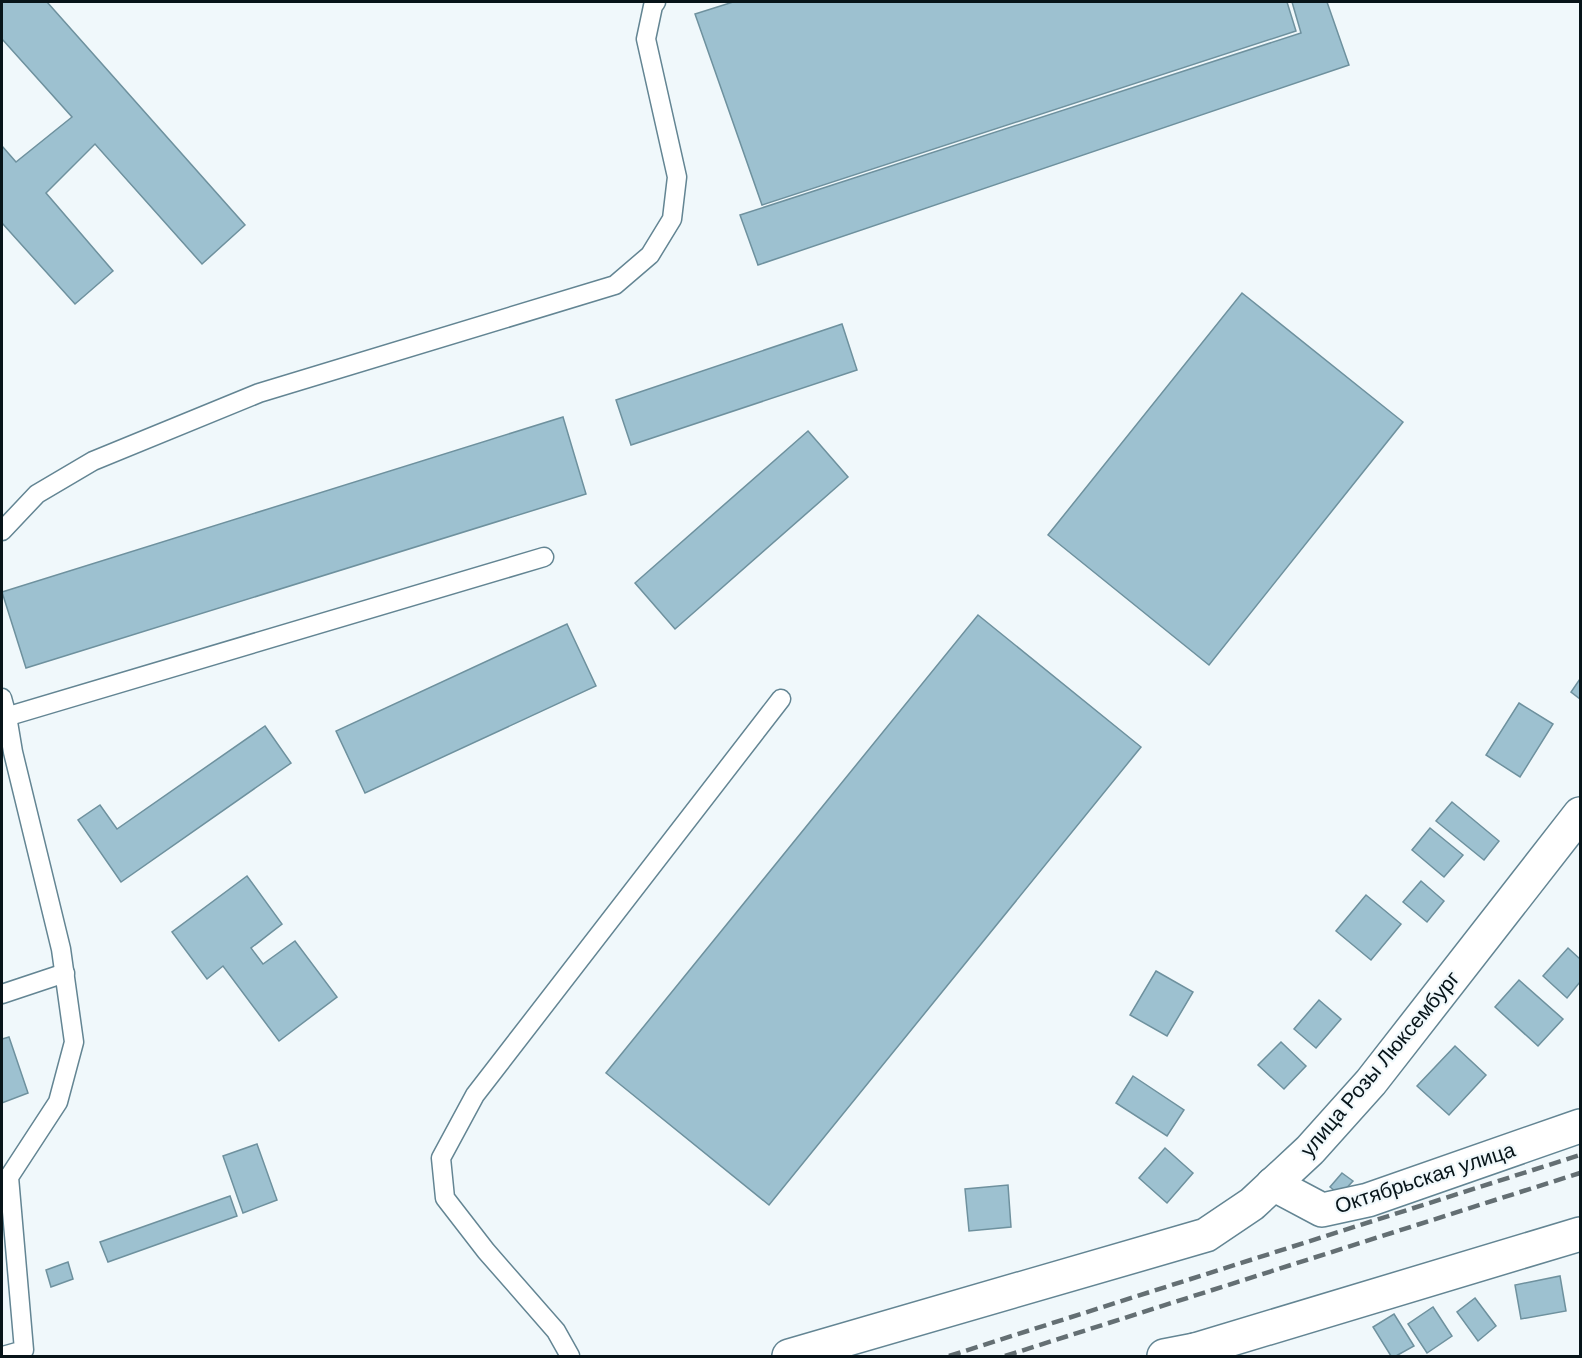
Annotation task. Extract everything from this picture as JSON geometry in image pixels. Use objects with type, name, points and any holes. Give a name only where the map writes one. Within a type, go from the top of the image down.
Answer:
[{"type":"main road","name":"улица Розы Люксембург","points":[[789,1356],[1206,1234],[1252,1204],[1310,1150],[1371,1082],[1581,814]]},
{"type":"main road","name":"Октябрьская улица","points":[[1274,1184],[1322,1210],[1368,1200],[1581,1126]]},
{"type":"main road","points":[[1164,1356],[1195,1353],[1581,1234]]},
{"type":"lane","points":[[2,531],[37,494],[93,461],[259,393],[615,285],[650,255],[672,219],[677,177],[646,39],[653,6],[656,2]]},
{"type":"lane","points":[[4,717],[544,556]]},
{"type":"lane","points":[[2,698],[4,717],[61,949],[74,1042],[58,1102],[5,1175],[25,1353],[3,1356]]},
{"type":"lane","points":[[570,1356],[555,1331],[486,1251],[445,1198],[441,1158],[475,1095],[781,699]]},
{"type":"lane","points":[[2,994],[64,973]]},
{"type":"building","points":[[2,2],[47,2],[245,225],[202,264],[95,144],[46,193],[113,271],[75,304],[2,223],[2,146],[16,162],[72,117],[2,39]]},
{"type":"building","points":[[733,2],[1287,2],[1296,31],[762,205],[695,14]]},
{"type":"building","points":[[1292,2],[1327,2],[1349,65],[758,265],[740,215],[1301,33]]},
{"type":"building","points":[[1242,293],[1403,422],[1209,665],[1048,535]]},
{"type":"building","points":[[842,324],[857,370],[631,445],[616,400]]},
{"type":"building","points":[[563,417],[586,494],[26,668],[2,592]]},
{"type":"building","points":[[808,431],[848,477],[675,629],[635,583]]},
{"type":"building","points":[[978,615],[1141,747],[769,1205],[606,1073]]},
{"type":"building","points":[[567,624],[596,686],[365,793],[336,731]]},
{"type":"building","points":[[1580,679],[1580,699],[1571,692]]},
{"type":"building","points":[[1519,703],[1553,724],[1520,777],[1486,755]]},
{"type":"building","points":[[265,726],[291,763],[121,882],[78,820],[100,805],[117,829]]},
{"type":"building","points":[[1452,802],[1499,841],[1484,860],[1436,821]]},
{"type":"building","points":[[1430,828],[1463,855],[1444,877],[1412,850]]},
{"type":"building","points":[[247,876],[282,924],[251,948],[263,964],[295,941],[337,997],[279,1041],[223,966],[207,979],[172,932]]},
{"type":"building","points":[[1421,881],[1444,901],[1427,922],[1403,902]]},
{"type":"building","points":[[1366,895],[1401,924],[1371,960],[1336,931]]},
{"type":"building","points":[[1568,948],[1580,959],[1580,982],[1567,998],[1543,976]]},
{"type":"building","points":[[1156,971],[1193,992],[1167,1036],[1130,1015]]},
{"type":"building","points":[[1519,980],[1563,1019],[1538,1046],[1495,1007]]},
{"type":"building","points":[[1319,1000],[1341,1019],[1316,1048],[1294,1029]]},
{"type":"building","points":[[9,1037],[28,1093],[2,1103],[2,1039]]},
{"type":"building","points":[[1281,1042],[1306,1066],[1284,1089],[1258,1065]]},
{"type":"building","points":[[1455,1046],[1486,1075],[1449,1115],[1417,1086]]},
{"type":"building","points":[[1133,1076],[1184,1110],[1167,1136],[1116,1103]]},
{"type":"building","points":[[257,1144],[277,1200],[243,1213],[223,1156]]},
{"type":"building","points":[[1165,1148],[1193,1173],[1167,1203],[1139,1178]]},
{"type":"building","points":[[1342,1173],[1353,1181],[1340,1195],[1330,1187]]},
{"type":"building","points":[[1008,1185],[1011,1227],[969,1231],[965,1189]]},
{"type":"building","points":[[230,1196],[237,1216],[108,1262],[100,1242]]},
{"type":"building","points":[[68,1262],[73,1279],[51,1287],[46,1270]]},
{"type":"building","points":[[1560,1276],[1566,1311],[1521,1319],[1515,1285]]},
{"type":"building","points":[[1475,1298],[1496,1326],[1478,1341],[1457,1312]]},
{"type":"building","points":[[1433,1307],[1452,1336],[1427,1353],[1408,1324]]},
{"type":"building","points":[[1394,1314],[1414,1346],[1396,1356],[1391,1356],[1373,1327]]},
{"type":"railway","points":[[949,1356],[1580,1155]]},
{"type":"railway","points":[[1005,1356],[1580,1173]]}]
